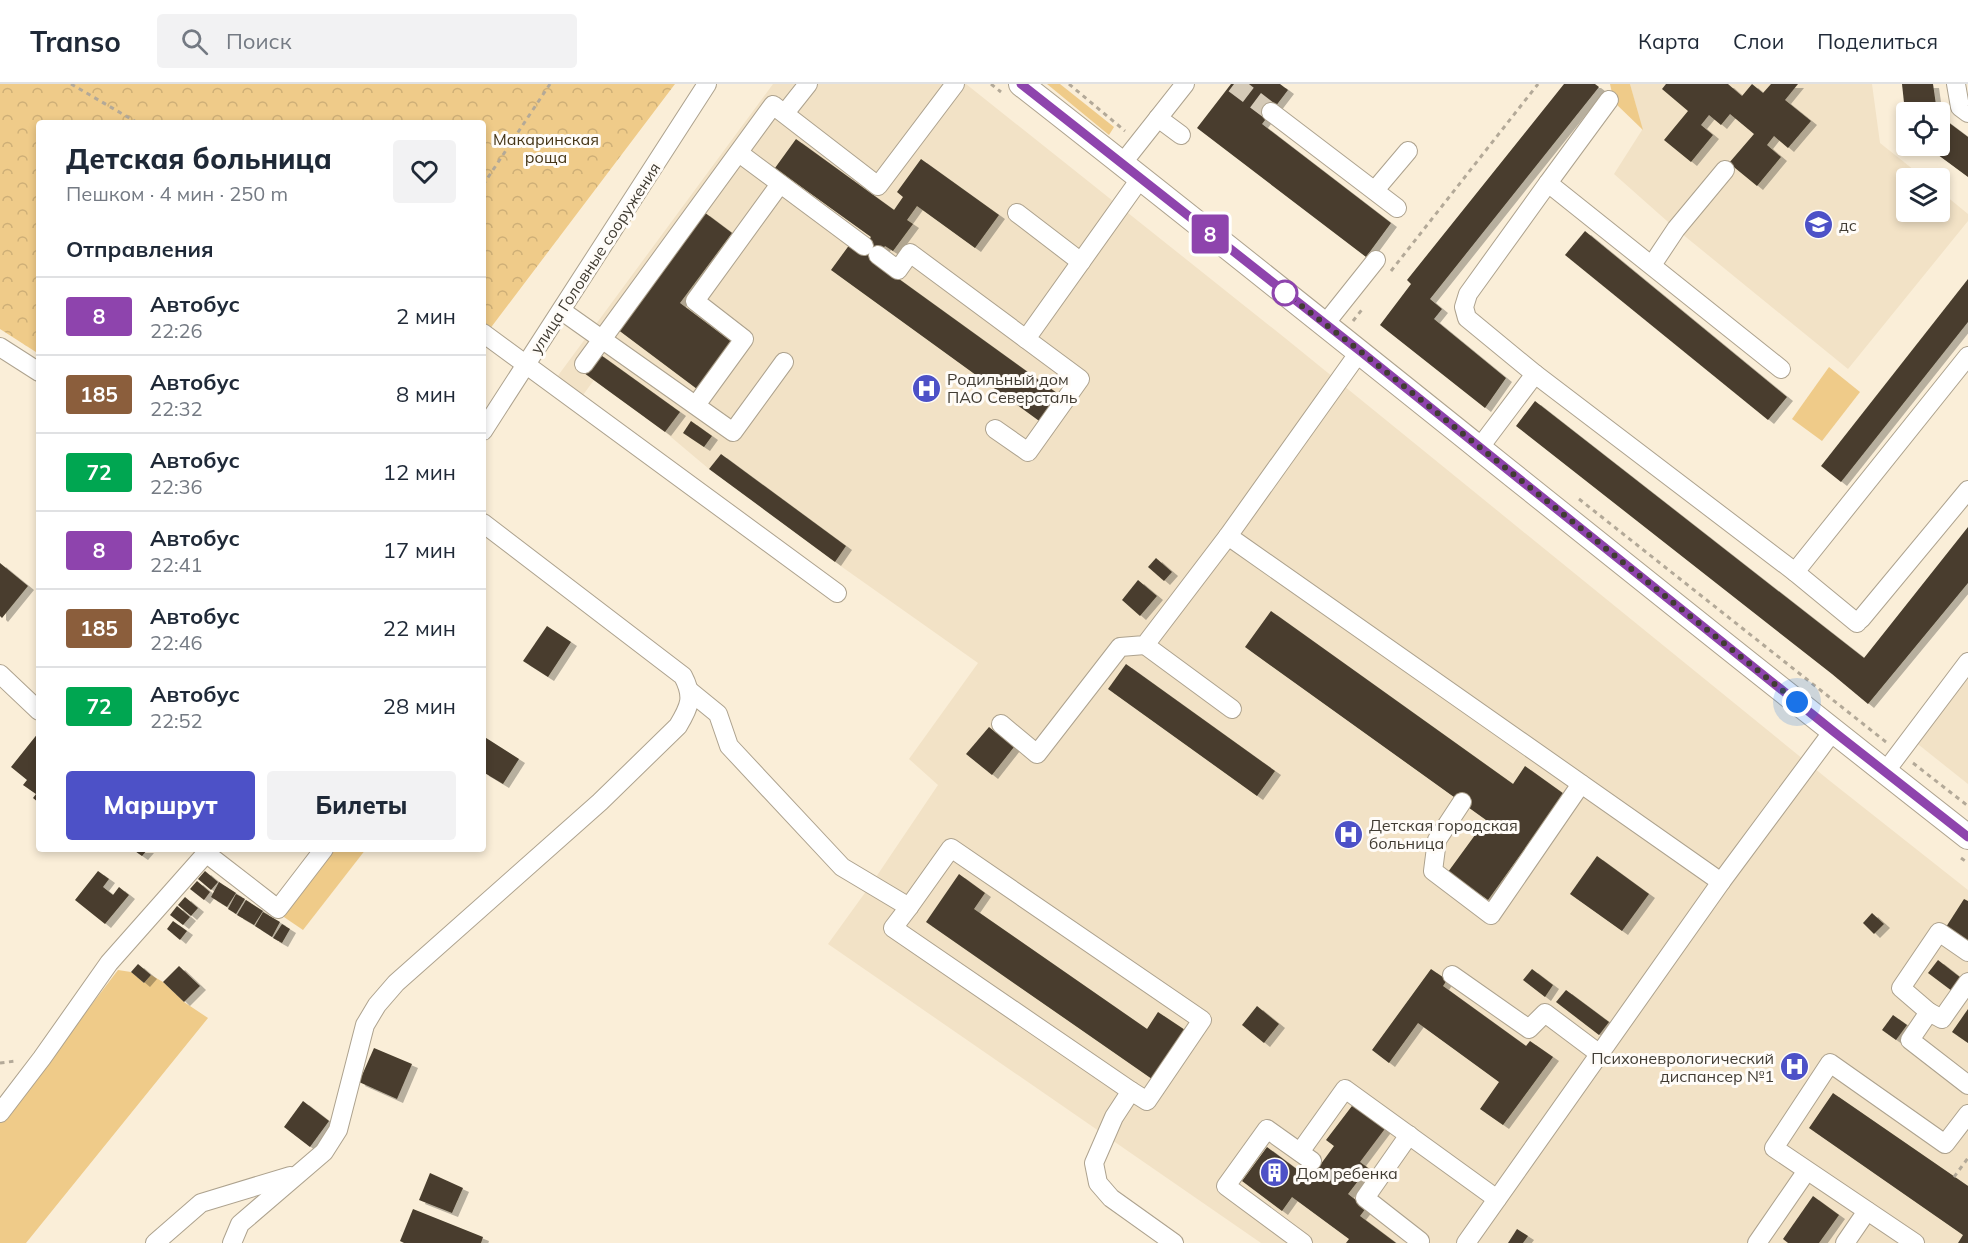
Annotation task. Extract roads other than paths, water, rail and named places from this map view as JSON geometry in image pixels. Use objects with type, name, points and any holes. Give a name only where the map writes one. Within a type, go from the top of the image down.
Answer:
[{"type":"main road","points":[[1033,88],[1129,155],[1140,179],[1360,351],[1968,837]]},
{"type":"street","name":"улица Головные сооружения","points":[[486,426],[706,84]]},
{"type":"street","points":[[785,113],[808,84]]},
{"type":"street","points":[[584,364],[773,105],[878,186],[955,84]]},
{"type":"street","points":[[1129,155],[1185,84]]},
{"type":"street","points":[[1956,84],[1960,107],[1968,114]]},
{"type":"street","points":[[1609,100],[1468,294],[1464,307],[1467,318],[1535,374],[1859,621],[1968,490]]},
{"type":"street","points":[[1271,112],[1397,208]]},
{"type":"street","points":[[1158,118],[1181,135]]},
{"type":"street","points":[[1375,190],[1408,151]]},
{"type":"street","points":[[739,153],[898,270],[910,253],[1080,380],[1028,452],[995,429]]},
{"type":"street","points":[[1652,265],[1676,229],[1725,170]]},
{"type":"street","points":[[1026,339],[1140,179]]},
{"type":"street","points":[[1548,183],[1781,369]]},
{"type":"street","points":[[696,405],[744,339],[694,301],[780,184]]},
{"type":"street","points":[[1017,213],[1081,262]]},
{"type":"street","points":[[1325,324],[1376,260]]},
{"type":"street","points":[[562,311],[733,432],[784,362]]},
{"type":"street","points":[[486,335],[837,593]]},
{"type":"street","points":[[0,347],[36,370]]},
{"type":"street","points":[[1145,645],[1228,536],[1360,351]]},
{"type":"street","points":[[1795,572],[1968,356]]},
{"type":"street","points":[[1480,447],[1535,374]]},
{"type":"street","points":[[486,525],[683,676],[691,692],[718,714],[729,746],[842,867],[909,907]]},
{"type":"street","points":[[1228,536],[1721,882]]},
{"type":"street","points":[[1001,724],[1037,754],[1120,647],[1145,645],[1232,709]]},
{"type":"street","points":[[1885,772],[1968,662]]},
{"type":"street","points":[[0,674],[36,708]]},
{"type":"street","points":[[232,1243],[240,1224],[324,1152],[338,1130],[365,1025],[377,1005],[396,983],[600,802],[678,726],[687,711],[691,692]]},
{"type":"street","points":[[1466,1243],[1721,882],[1833,731]]},
{"type":"street","points":[[1462,802],[1437,840],[1433,871],[1491,915],[1581,784]]},
{"type":"street","points":[[951,848],[1202,1020],[1147,1101],[893,928],[909,907],[951,848]]},
{"type":"street","points":[[0,1113],[109,963],[207,852]]},
{"type":"street","points":[[209,852],[278,909],[322,852]]},
{"type":"street","points":[[1968,952],[1939,932],[1901,988],[1929,1012],[1942,1019],[1968,982]]},
{"type":"street","points":[[1452,975],[1529,1029],[1545,1013],[1601,1055]]},
{"type":"street","points":[[1929,1012],[1910,1041],[1968,1085]]},
{"type":"street","points":[[1915,1243],[1774,1149],[1830,1063],[1946,1144],[1968,1114]]},
{"type":"street","points":[[1303,1243],[1226,1186],[1267,1129],[1306,1156],[1345,1089],[1497,1199]]},
{"type":"street","points":[[1131,1091],[1114,1117],[1094,1163],[1098,1183],[1112,1198],[1174,1243]]},
{"type":"street","points":[[1409,1135],[1365,1198],[1420,1241],[1419,1243]]},
{"type":"street","points":[[1757,1243],[1806,1172]]},
{"type":"street","points":[[155,1243],[201,1203],[296,1174]]},
{"type":"street","points":[[1845,1243],[1867,1211]]},
{"type":"tunnel","points":[[1234,84],[1271,112]]},
{"type":"place","name":"дс","points":[[1818,225]]},
{"type":"place","name":"Родильный дом ПАО Северсталь","points":[[926,388]]},
{"type":"place","name":"Детская городская больница","points":[[1348,834]]},
{"type":"place","name":"Психоневрологический диспансер №1","points":[[1795,1067]]},
{"type":"place","name":"Дом ребенка","points":[[1275,1173]]},
{"type":"park label","name":"Макаринская роща","points":[[546,148]]}]
